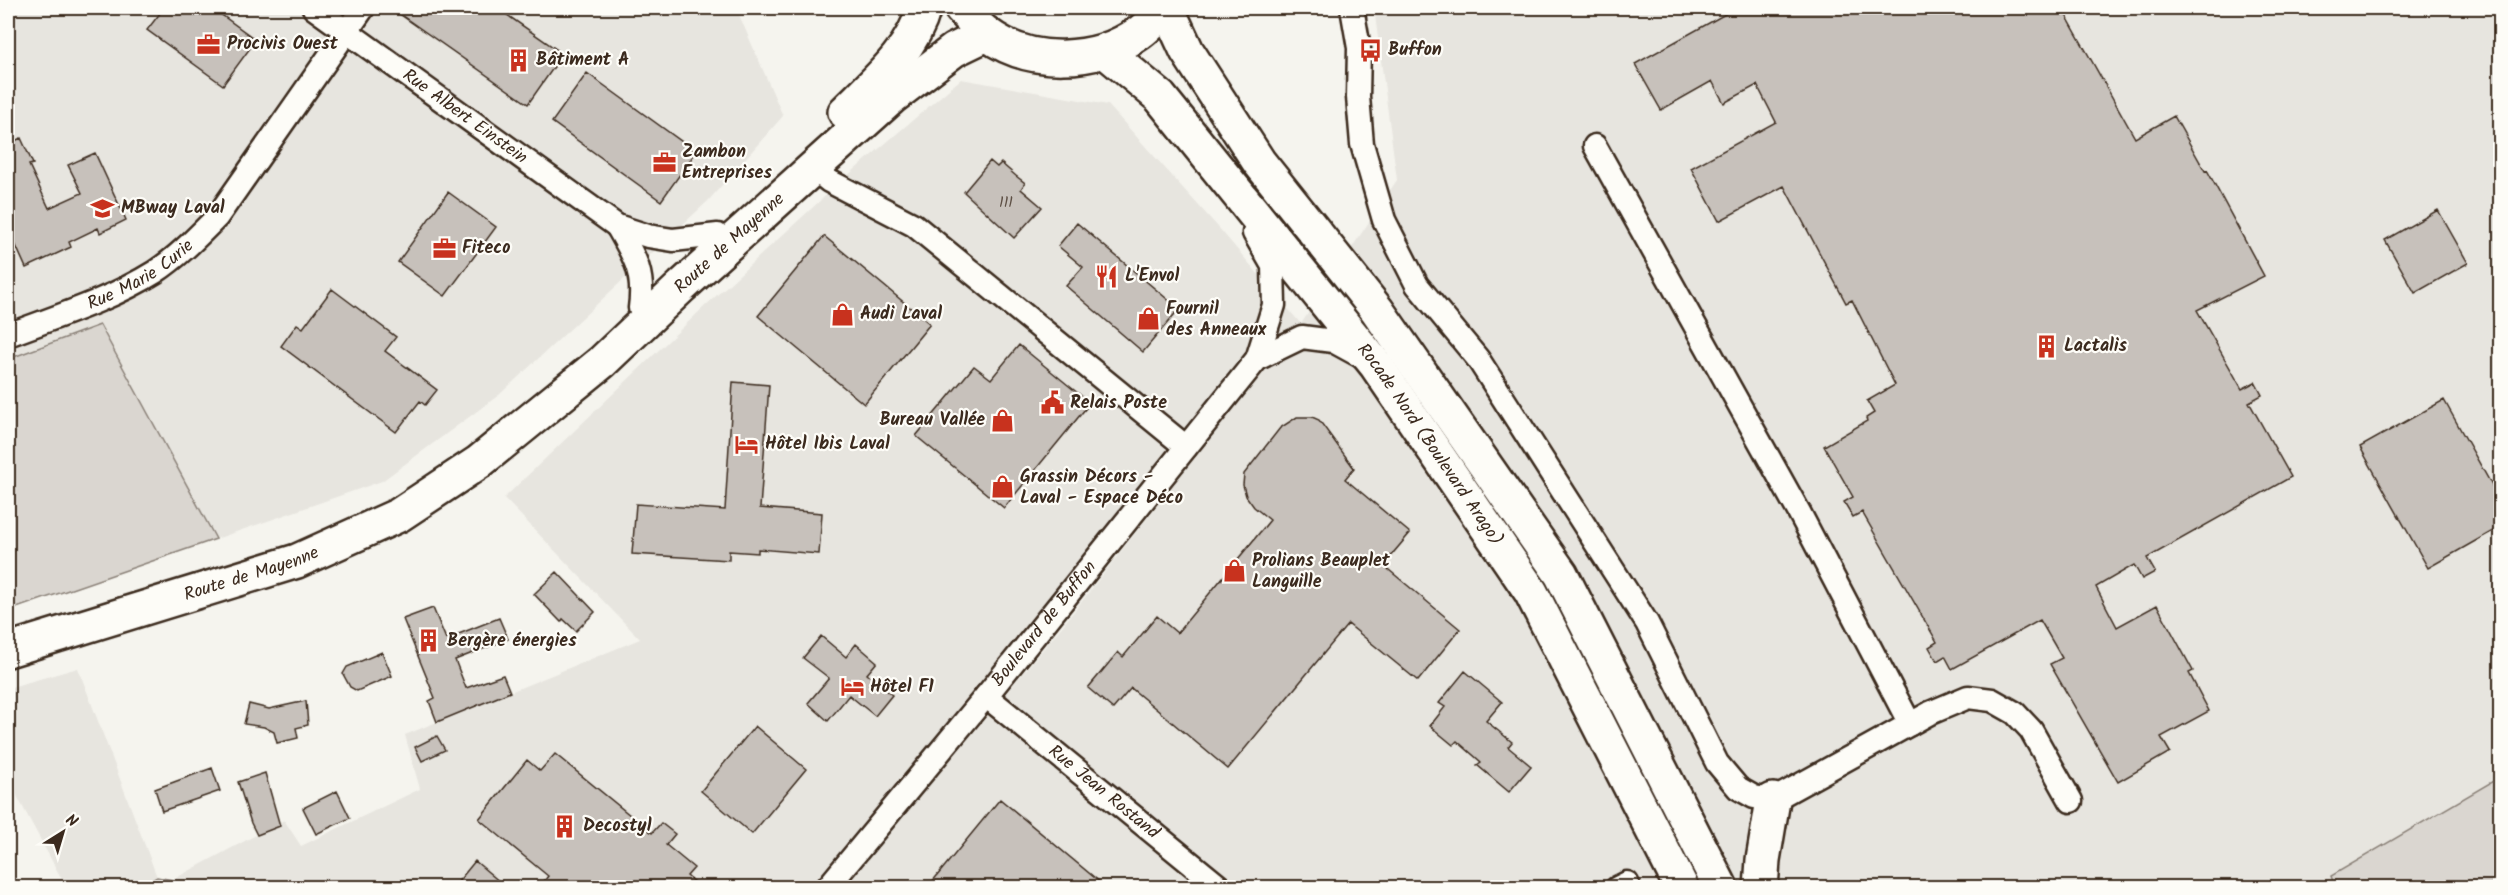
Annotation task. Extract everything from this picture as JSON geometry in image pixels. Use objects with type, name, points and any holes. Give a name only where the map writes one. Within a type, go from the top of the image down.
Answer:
[{"type":"main road","name":"Route de Mayenne","points":[[479,462],[718,235],[888,69],[920,22],[924,8]]},
{"type":"main road","points":[[961,8],[987,34],[1014,48],[1044,56],[1075,57],[1105,51],[1139,33],[1166,8],[1187,51],[1259,162],[1377,310],[1561,574],[1720,888]]},
{"type":"main road","name":"Route de Mayenne","points":[[8,650],[297,561],[399,514],[479,462],[602,362],[682,286],[891,98],[954,50],[987,34]]},
{"type":"main road","name":"Rocade Nord (Boulevard Arago)","points":[[1105,51],[1160,97],[1377,365],[1531,592],[1682,888]]},
{"type":"main road","points":[[1761,888],[1763,860],[1773,800]]},
{"type":"street","name":"Rue Albert Einstein","points":[[314,8],[617,226],[648,236],[673,240],[718,235]]},
{"type":"street","name":"Rue Marie Curie","points":[[8,334],[96,302],[155,271],[188,246],[217,217],[363,8]]},
{"type":"street","points":[[1352,8],[1359,48],[1358,97],[1362,144],[1384,220],[1417,285],[1478,359],[1647,623],[1717,762],[1738,788],[1754,796],[1773,800],[1910,724],[1968,697],[1992,700],[2014,713],[2031,729],[2072,801]]},
{"type":"street","points":[[1595,146],[1799,512],[1910,724]]},
{"type":"street","points":[[1208,154],[1274,266],[1274,305],[1257,358]]},
{"type":"street","points":[[813,168],[829,181],[914,225],[1186,447]]},
{"type":"street","name":"Rue Albert Einstein","points":[[617,226],[639,266],[642,297],[640,308]]},
{"type":"street","points":[[1257,358],[1302,337],[1333,341],[1377,365]]},
{"type":"street","name":"Boulevard de Buffon","points":[[827,888],[986,696],[1257,358]]},
{"type":"street","name":"Rue Jean Rostand","points":[[986,696],[1221,888]]},
{"type":"street","points":[[1617,888],[1627,883],[1629,888]]},
{"type":"shaded area","points":[[8,8],[736,8],[783,116],[708,201],[499,395],[382,481],[216,539],[100,325],[8,359]]},
{"type":"shaded area","points":[[1374,8],[2500,8],[2500,887],[176,888],[172,880],[284,820],[301,846],[420,789],[405,735],[640,639],[504,498],[704,307],[846,177],[961,79],[1108,105],[1218,227],[1301,324],[1397,180]],"holes":[[[1230,413],[1063,625],[955,755]]]},
{"type":"shaded area","points":[[100,325],[216,539],[8,611],[8,359]]},
{"type":"shaded area","points":[[78,668],[157,877],[140,887],[66,887],[10,783],[8,784],[8,688]]},
{"type":"shaded area","points":[[2500,777],[2500,887],[2335,887],[2331,876]]},
{"type":"shaded area","points":[[157,877],[172,880],[176,887],[140,887]]},
{"type":"building","name":"Procivis Ouest","points":[[164,8],[212,8],[256,40],[223,85],[147,30]]},
{"type":"building","points":[[391,8],[497,8],[563,54],[528,104]]},
{"type":"building","name":"Lactalis","points":[[1736,8],[2062,8],[2135,138],[2174,116],[2205,171],[2207,170],[2264,276],[2197,310],[2242,389],[2255,382],[2262,395],[2249,402],[2291,477],[2147,558],[2155,572],[2142,579],[2134,565],[2096,587],[2117,627],[2157,605],[2193,671],[2189,673],[2209,711],[2161,737],[2170,752],[2118,782],[2050,664],[2062,658],[2040,620],[1952,669],[1945,656],[1937,661],[1929,647],[1937,642],[1862,512],[1853,517],[1844,502],[1853,497],[1824,446],[1867,421],[1866,418],[1874,413],[1867,401],[1895,385],[1852,300],[1846,303],[1784,186],[1719,221],[1691,168],[1776,122],[1757,85],[1724,103],[1712,81],[1661,110],[1635,64]]},
{"type":"building","points":[[587,73],[696,152],[661,201],[552,122]]},
{"type":"building","points":[[21,138],[33,164],[29,165],[49,208],[82,193],[68,165],[95,153],[126,220],[100,233],[98,228],[69,242],[71,247],[26,268],[8,228],[8,144]]},
{"type":"building","points":[[990,161],[997,167],[1001,163],[1025,183],[1021,189],[1042,207],[1014,238],[964,192]]},
{"type":"building","points":[[448,192],[496,227],[445,296],[398,262]]},
{"type":"building","points":[[2438,210],[2468,263],[2415,293],[2385,240]]},
{"type":"building","name":"L'Envol","points":[[1077,223],[1179,309],[1143,352],[1066,286],[1083,267],[1058,246]]},
{"type":"building","points":[[824,236],[930,324],[864,404],[758,316]]},
{"type":"building","points":[[332,289],[396,337],[385,351],[437,390],[425,405],[420,401],[396,432],[281,346],[297,324],[303,328]]},
{"type":"building","name":"Bureau Vallée","points":[[1019,345],[1090,403],[1004,508],[916,436],[974,366],[991,379]]},
{"type":"building","name":"Hôtel Ibis Laval","points":[[733,382],[769,385],[760,508],[822,513],[819,554],[758,549],[758,553],[729,551],[729,560],[632,554],[636,504],[725,510]]},
{"type":"building","points":[[2444,400],[2500,500],[2500,527],[2428,568],[2360,447]]},
{"type":"building","points":[[1297,417],[1312,417],[1319,420],[1354,468],[1345,479],[1410,533],[1383,565],[1460,629],[1418,681],[1348,624],[1228,769],[1131,688],[1113,709],[1088,688],[1118,652],[1123,657],[1157,616],[1177,633],[1270,520],[1254,507],[1246,496],[1243,485],[1244,474],[1280,428]]},
{"type":"building","points":[[557,572],[595,612],[576,631],[563,619],[561,622],[534,594]]},
{"type":"building","points":[[433,608],[446,639],[499,618],[508,639],[455,660],[466,688],[503,675],[510,692],[437,722],[429,701],[435,698],[403,619]]},
{"type":"building","name":"Hôtel F1","points":[[821,636],[846,657],[856,644],[877,662],[867,674],[892,695],[875,716],[849,695],[828,721],[808,703],[829,678],[803,658]]},
{"type":"building","points":[[382,652],[392,676],[357,691],[350,687],[343,674],[347,667]]},
{"type":"building","points":[[1465,671],[1502,702],[1486,721],[1512,742],[1508,747],[1531,766],[1509,792],[1477,765],[1481,762],[1457,741],[1453,745],[1430,726],[1445,707],[1439,703]]},
{"type":"building","points":[[306,701],[308,725],[296,728],[298,738],[277,743],[274,732],[264,727],[244,724],[249,704],[269,709]]},
{"type":"building","points":[[755,726],[806,769],[752,834],[701,791]]},
{"type":"building","points":[[437,736],[445,750],[422,761],[415,747]]},
{"type":"building","name":"Decostyl","points":[[555,754],[652,833],[661,823],[675,834],[666,845],[694,868],[687,876],[701,888],[539,888],[548,876],[479,819],[527,760],[540,771]]},
{"type":"building","points":[[212,768],[220,791],[162,811],[155,789]]},
{"type":"building","points":[[265,773],[280,826],[257,835],[238,782]]},
{"type":"building","points":[[337,791],[350,818],[316,834],[303,808]]},
{"type":"building","points":[[1000,799],[1107,888],[927,888]]},
{"type":"building","points":[[475,861],[507,888],[453,888]]},
{"type":"place","name":"Procivis Ouest","points":[[209,44]]},
{"type":"place","name":"Buffon","points":[[1370,50]]},
{"type":"place","name":"Bâtiment A","points":[[518,60]]},
{"type":"place","name":"Zambon Entreprises","points":[[664,162]]},
{"type":"place","name":"MBway Laval","points":[[103,208]]},
{"type":"place","name":"Fiteco","points":[[444,248]]},
{"type":"place","name":"L'Envol","points":[[1107,276]]},
{"type":"place","name":"Audi Laval","points":[[842,314]]},
{"type":"place","name":"Fournil des Anneaux","points":[[1148,319]]},
{"type":"place","name":"Lactalis","points":[[2046,346]]},
{"type":"place","name":"Relais Poste","points":[[1052,403]]},
{"type":"place","name":"Bureau Vallée","points":[[1003,420]]},
{"type":"place","name":"Hôtel Ibis Laval","points":[[747,444]]},
{"type":"place","name":"Grassin Décors - Laval - Espace Déco","points":[[1002,487]]},
{"type":"place","name":"Prolians Beauplet Languille","points":[[1234,571]]},
{"type":"place","name":"Bergère énergies","points":[[429,641]]},
{"type":"place","name":"Hôtel F1","points":[[852,687]]},
{"type":"place","name":"Decostyl","points":[[565,826]]}]
